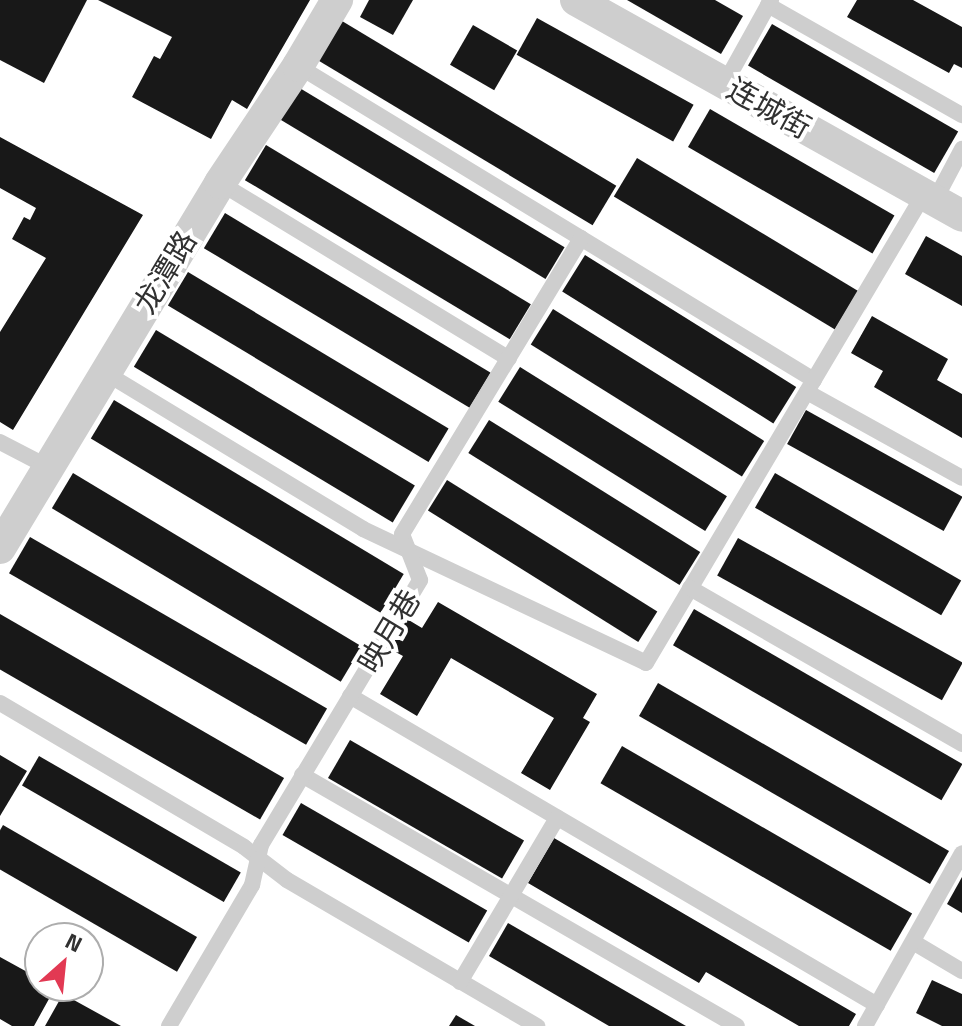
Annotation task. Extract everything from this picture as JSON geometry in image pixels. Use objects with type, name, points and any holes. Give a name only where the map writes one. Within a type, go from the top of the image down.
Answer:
[{"type":"street","name":"龙潭路","points":[[0,548],[220,183],[298,66],[337,0]]},
{"type":"street","name":"连城街","points":[[576,0],[940,203]]},
{"type":"lane","points":[[725,83],[770,2],[962,115]]},
{"type":"lane","points":[[298,66],[581,238],[811,386],[962,478]]},
{"type":"lane","points":[[104,372],[363,529],[646,663],[811,386],[940,203],[962,149]]},
{"type":"lane","points":[[220,183],[509,359]]},
{"type":"lane","name":"映月巷","points":[[169,1026],[252,885],[261,845],[420,580],[402,534],[581,238]]},
{"type":"lane","points":[[0,442],[48,467]]},
{"type":"lane","points":[[690,588],[962,744]]},
{"type":"lane","points":[[350,696],[877,1005]]},
{"type":"lane","points":[[0,703],[258,858],[287,880],[537,1026]]},
{"type":"lane","points":[[302,775],[737,1026]]},
{"type":"lane","points":[[460,982],[557,818]]},
{"type":"lane","points":[[865,1026],[962,853]]},
{"type":"lane","points":[[913,942],[962,971]]},
{"type":"building","points":[[0,0],[87,0],[44,83],[0,60]]},
{"type":"building","points":[[98,0],[310,0],[247,109],[232,100],[211,139],[132,97],[154,56],[160,59],[172,37]]},
{"type":"building","points":[[369,0],[413,0],[393,35],[360,17]]},
{"type":"building","points":[[627,0],[715,0],[743,16],[721,54]]},
{"type":"building","points":[[857,0],[913,0],[962,27],[962,68],[954,64],[949,73],[847,17]]},
{"type":"building","points":[[537,18],[694,105],[673,142],[517,55]]},
{"type":"building","points":[[342,21],[616,186],[593,225],[318,60]]},
{"type":"building","points":[[772,24],[958,132],[934,173],[748,66]]},
{"type":"building","points":[[473,25],[517,50],[494,90],[450,65]]},
{"type":"building","points":[[298,87],[565,247],[546,279],[279,119]]},
{"type":"building","points":[[710,109],[894,216],[872,254],[688,147]]},
{"type":"building","points":[[0,137],[143,215],[13,430],[0,422],[0,332],[46,258],[12,239],[24,217],[30,220],[36,208],[0,188]]},
{"type":"building","points":[[266,145],[531,304],[510,339],[245,180]]},
{"type":"building","points":[[637,158],[858,291],[835,329],[614,197]]},
{"type":"building","points":[[225,213],[491,373],[470,408],[204,248]]},
{"type":"building","points":[[926,236],[962,256],[962,306],[905,274]]},
{"type":"building","points":[[585,255],[796,387],[773,423],[562,291]]},
{"type":"building","points":[[188,272],[449,429],[428,462],[168,305]]},
{"type":"building","points":[[553,309],[764,441],[742,477],[531,345]]},
{"type":"building","points":[[872,316],[948,359],[937,380],[962,394],[962,438],[874,387],[883,371],[851,353]]},
{"type":"building","points":[[156,330],[415,486],[393,522],[134,367]]},
{"type":"building","points":[[520,367],[727,496],[705,531],[498,402]]},
{"type":"building","points":[[114,400],[404,574],[381,613],[91,439]]},
{"type":"building","points":[[806,410],[962,496],[944,531],[787,444]]},
{"type":"building","points":[[489,420],[700,552],[679,585],[468,453]]},
{"type":"building","points":[[73,473],[362,647],[341,682],[52,508]]},
{"type":"building","points":[[775,473],[961,580],[941,615],[755,508]]},
{"type":"building","points":[[447,480],[657,611],[638,642],[428,511]]},
{"type":"building","points":[[30,537],[327,708],[306,745],[9,573]]},
{"type":"building","points":[[738,538],[962,662],[942,700],[717,576]]},
{"type":"building","points":[[438,602],[597,694],[583,718],[590,722],[550,790],[521,773],[554,718],[451,658],[417,716],[380,694],[403,656],[390,649],[407,619],[422,628]]},
{"type":"building","points":[[694,609],[962,764],[941,800],[673,645]]},
{"type":"building","points":[[0,614],[284,778],[260,820],[0,669]]},
{"type":"building","points":[[658,683],[949,851],[930,884],[639,716]]},
{"type":"building","points":[[350,740],[524,840],[502,879],[328,778]]},
{"type":"building","points":[[622,746],[912,914],[891,951],[600,783]]},
{"type":"building","points":[[0,755],[27,771],[0,816]]},
{"type":"building","points":[[39,756],[241,872],[224,902],[22,785]]},
{"type":"building","points":[[301,803],[487,910],[469,943],[282,835]]},
{"type":"building","points":[[3,825],[197,937],[177,972],[104,930],[104,922],[91,922],[0,869],[0,830]]},
{"type":"building","points":[[554,838],[856,1014],[849,1026],[799,1026],[706,972],[699,983],[528,883]]},
{"type":"building","points":[[962,877],[962,913],[947,904]]},
{"type":"building","points":[[508,923],[686,1026],[609,1026],[489,956]]},
{"type":"building","points":[[0,957],[24,970],[24,1002],[47,1002],[34,1026],[12,1026],[0,1019]]},
{"type":"building","points":[[932,980],[962,994],[962,1026],[942,1026],[916,1013]]},
{"type":"building","points":[[58,1002],[78,1002],[121,1026],[45,1026]]},
{"type":"building","points":[[456,1015],[475,1026],[449,1026]]}]
